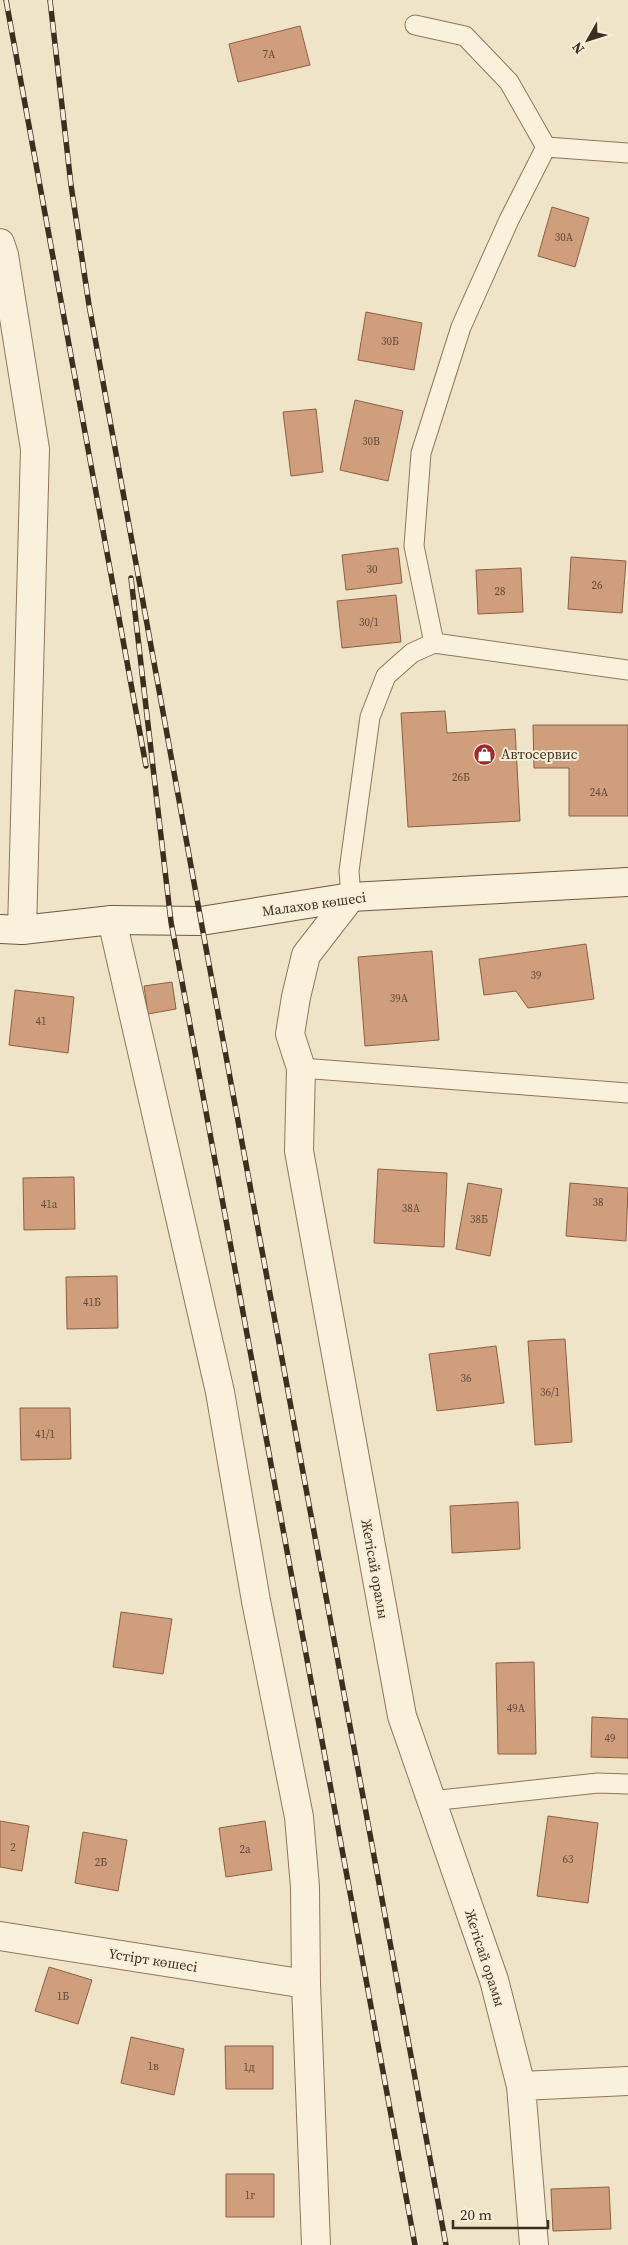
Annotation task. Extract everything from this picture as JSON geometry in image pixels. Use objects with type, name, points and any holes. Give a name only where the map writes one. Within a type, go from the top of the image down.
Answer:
[{"type":"street","points":[[0,243],[4,255],[35,449],[11,929]]},
{"type":"street","name":"Малахов көшесі","points":[[11,929],[112,920],[201,921],[351,897],[628,882]]},
{"type":"street","name":"Жетісай орамы","points":[[351,897],[306,955],[296,997],[290,1034],[301,1068],[299,1151],[402,1716],[494,1980],[521,2086],[534,2245]]},
{"type":"street","points":[[112,920],[220,1392],[256,1601],[299,1817],[305,1887],[306,1984],[316,2245]]},
{"type":"street","name":"Үстірт көшесі","points":[[0,1936],[306,1984]]},
{"type":"street","points":[[521,2086],[628,2081]]},
{"type":"lane","points":[[415,25],[465,36],[509,82],[546,147]]},
{"type":"lane","points":[[546,147],[628,153]]},
{"type":"lane","points":[[434,643],[414,546],[421,453],[460,327],[509,220],[546,147]]},
{"type":"lane","points":[[351,897],[348,871],[370,717],[386,676],[412,653],[434,643],[628,670]]},
{"type":"lane","points":[[301,1068],[628,1094]]},
{"type":"lane","points":[[431,1801],[598,1783],[628,1784]]},
{"type":"building","points":[[300,26],[310,65],[238,82],[229,44]]},
{"type":"building","points":[[552,207],[589,218],[575,267],[538,256]]},
{"type":"building","points":[[366,312],[422,323],[414,370],[358,360]]},
{"type":"building","points":[[355,400],[403,411],[388,481],[340,470]]},
{"type":"building","points":[[316,409],[323,472],[291,476],[283,412]]},
{"type":"building","points":[[398,548],[402,583],[346,590],[342,555]]},
{"type":"building","points":[[571,557],[626,561],[622,613],[568,609]]},
{"type":"building","points":[[521,568],[523,612],[478,614],[476,570]]},
{"type":"building","points":[[396,595],[401,642],[342,648],[337,601]]},
{"type":"building","points":[[445,711],[447,733],[515,729],[520,821],[408,827],[401,713]]},
{"type":"building","points":[[533,725],[628,725],[628,816],[569,816],[569,768],[534,768]]},
{"type":"building","points":[[586,944],[594,999],[528,1008],[516,991],[484,995],[479,959]]},
{"type":"building","points":[[432,951],[439,1040],[365,1046],[358,957]]},
{"type":"building","points":[[172,982],[176,1009],[148,1014],[144,986]]},
{"type":"building","points":[[15,990],[74,997],[68,1053],[9,1045]]},
{"type":"building","points":[[378,1169],[447,1173],[444,1247],[374,1243]]},
{"type":"building","points":[[74,1177],[75,1229],[24,1230],[23,1178]]},
{"type":"building","points":[[468,1183],[502,1189],[490,1256],[456,1249]]},
{"type":"building","points":[[570,1183],[628,1188],[626,1241],[566,1236]]},
{"type":"building","points":[[117,1276],[118,1328],[67,1329],[66,1277]]},
{"type":"building","points":[[565,1339],[572,1442],[535,1445],[528,1341]]},
{"type":"building","points":[[496,1346],[504,1403],[437,1411],[429,1354]]},
{"type":"building","points":[[20,1408],[70,1408],[71,1459],[21,1460]]},
{"type":"building","points":[[518,1502],[520,1549],[452,1553],[450,1506]]},
{"type":"building","points":[[121,1612],[172,1619],[163,1674],[113,1667]]},
{"type":"building","points":[[534,1662],[536,1754],[498,1754],[496,1663]]},
{"type":"building","points":[[592,1717],[628,1719],[628,1758],[591,1757]]},
{"type":"building","points":[[548,1816],[598,1823],[588,1903],[537,1896]]},
{"type":"building","points":[[0,1821],[29,1826],[22,1871],[0,1867]]},
{"type":"building","points":[[265,1821],[272,1870],[226,1877],[219,1828]]},
{"type":"building","points":[[83,1832],[127,1840],[118,1891],[75,1883]]},
{"type":"building","points":[[49,1967],[92,1980],[78,2024],[35,2011]]},
{"type":"building","points":[[131,2037],[184,2049],[174,2095],[121,2083]]},
{"type":"building","points":[[225,2046],[273,2046],[273,2089],[226,2089]]},
{"type":"building","points":[[226,2174],[274,2174],[274,2217],[226,2217]]},
{"type":"building","points":[[609,2187],[611,2229],[553,2231],[551,2189]]},
{"type":"railway","points":[[6,0],[146,766]]},
{"type":"railway","points":[[50,0],[71,185],[89,305],[446,2245]]},
{"type":"railway","points":[[131,578],[171,922],[415,2245]]},
{"type":"place","name":"Автосервис","points":[[485,754]]}]
